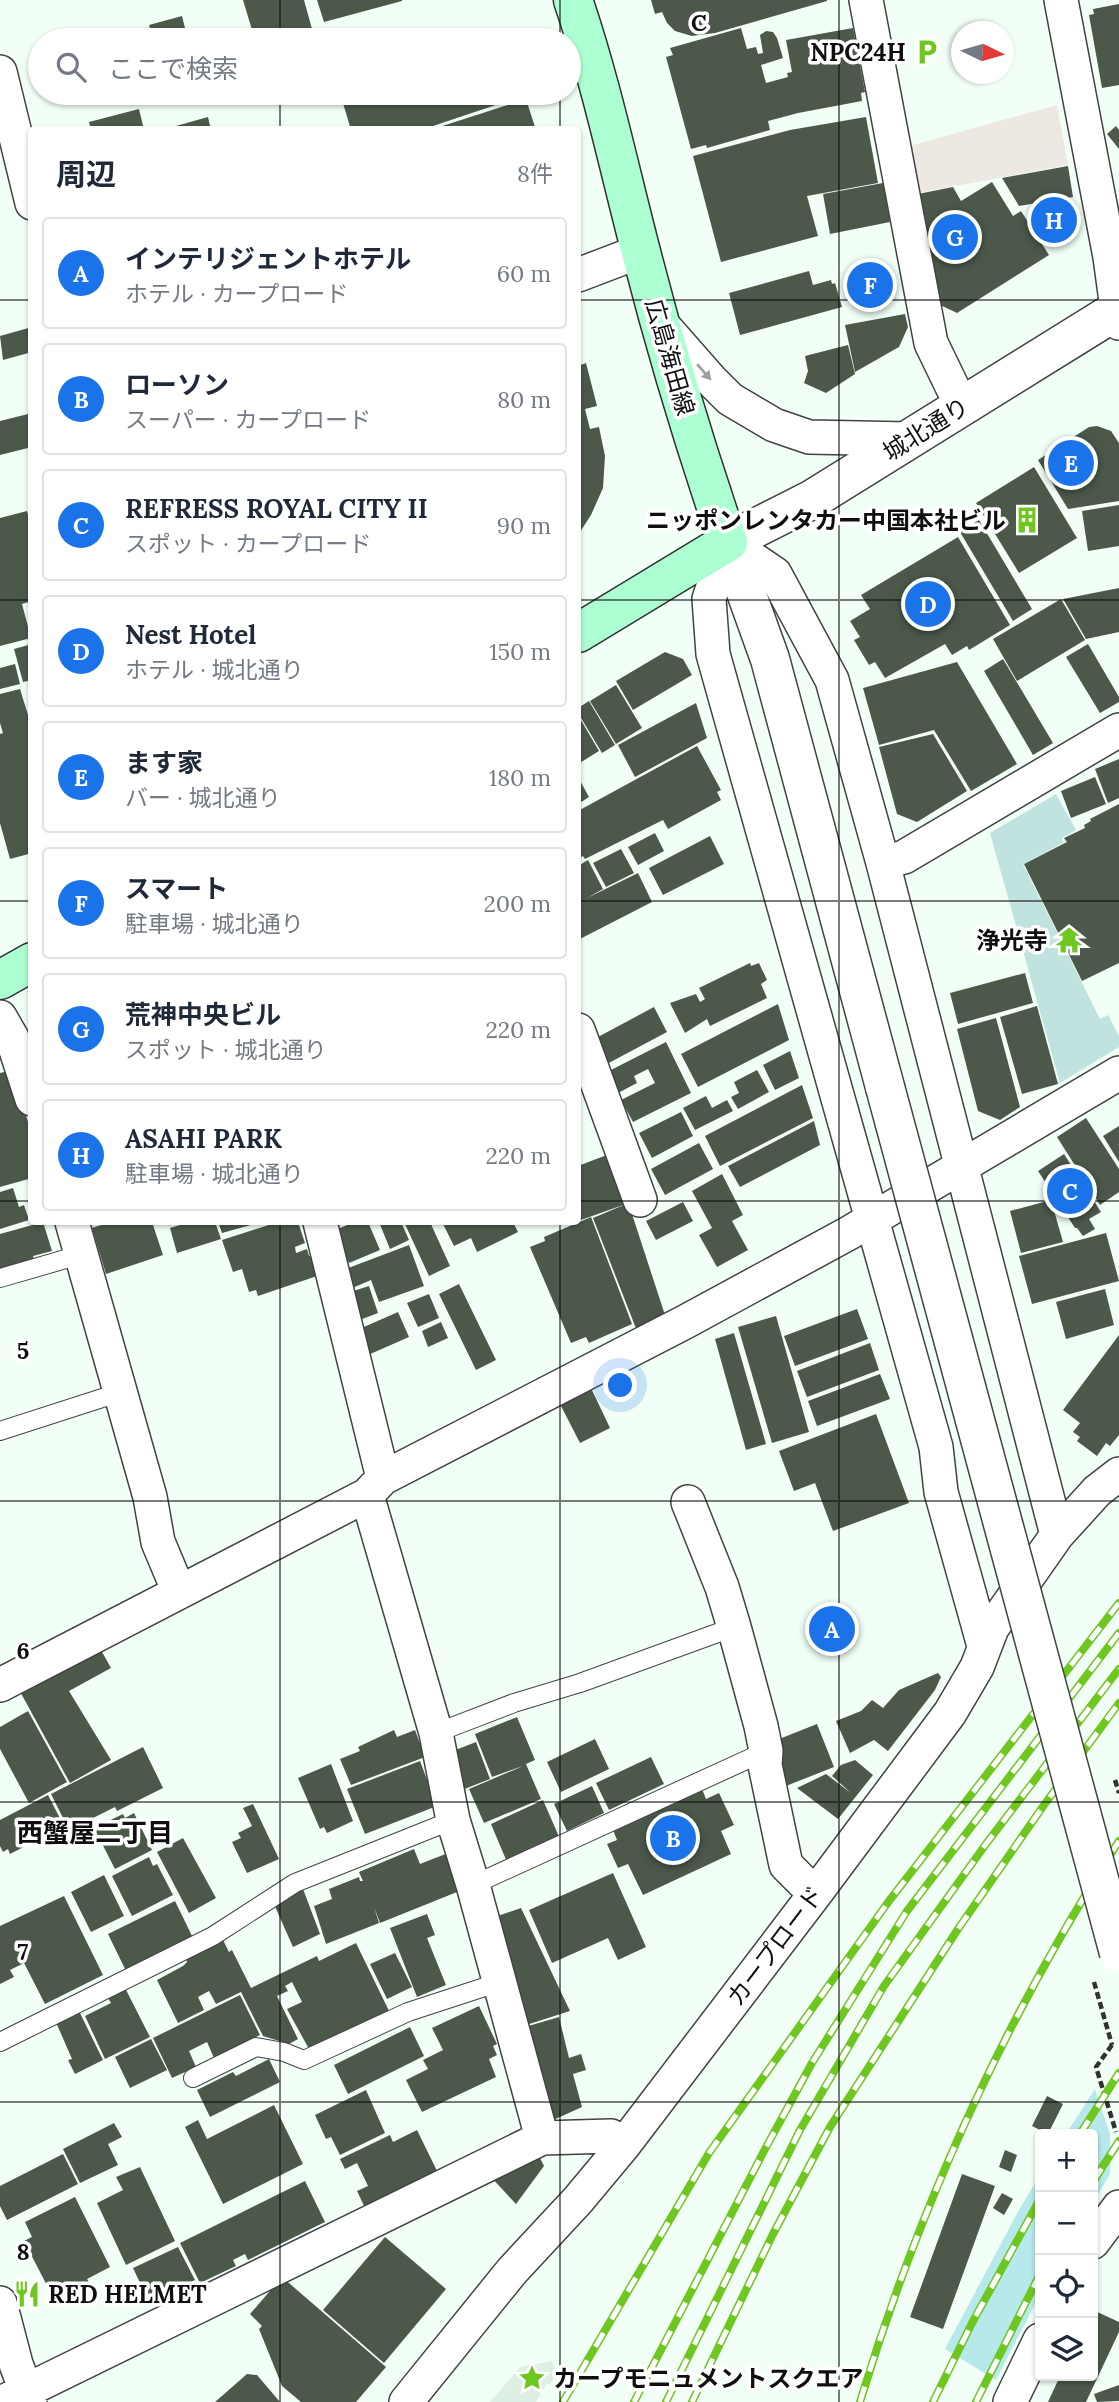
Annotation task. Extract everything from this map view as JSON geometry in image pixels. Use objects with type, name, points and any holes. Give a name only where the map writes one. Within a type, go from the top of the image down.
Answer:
[{"type":"main road","name":"広島海田線","points":[[573,0],[589,47],[659,320],[697,452],[728,542]]},
{"type":"main road","points":[[581,630],[728,542]]},
{"type":"main road","points":[[0,980],[28,964]]},
{"type":"street","points":[[866,0],[930,343],[962,407]]},
{"type":"street","points":[[1061,0],[1106,234],[1118,314]]},
{"type":"street","points":[[1,78],[28,187]]},
{"type":"street","points":[[581,274],[640,251]]},
{"type":"street","name":"城北通り","points":[[728,542],[813,499],[1118,314]]},
{"type":"street","points":[[659,320],[730,399],[774,425],[809,437],[909,439]]},
{"type":"street","points":[[728,542],[775,574],[832,680],[883,863],[1057,1535]]},
{"type":"street","points":[[728,542],[770,659],[1119,1953]]},
{"type":"street","points":[[728,542],[709,600],[713,654],[936,1447],[941,1492],[984,1646]]},
{"type":"street","points":[[883,863],[904,857],[1119,730]]},
{"type":"street","points":[[0,1017],[12,1038],[28,1087]]},
{"type":"street","points":[[581,1038],[640,1200]]},
{"type":"street","points":[[0,1685],[179,1592],[872,1220],[1119,1073]]},
{"type":"street","points":[[73,1225],[150,1497],[158,1542],[179,1592]]},
{"type":"street","points":[[321,1225],[375,1486],[436,1733],[453,1819],[542,2138]]},
{"type":"street","name":"カープロード","points":[[405,2402],[503,2281],[578,2200],[623,2146],[950,1713],[977,1667],[984,1646],[1002,1611],[1057,1535],[1097,1491],[1119,1474]]},
{"type":"street","points":[[688,1502],[722,1587],[734,1627],[766,1751],[765,1765],[786,1865],[815,1894]]},
{"type":"street","points":[[0,2303],[16,2364],[20,2398],[542,2138],[611,2136],[623,2146]]},
{"type":"street","points":[[1098,2235],[1119,2207]]},
{"type":"street","points":[[1010,2402],[1035,2350]]},
{"type":"lane","points":[[0,1278],[83,1254]]},
{"type":"lane","points":[[0,1430],[121,1392]]},
{"type":"lane","points":[[436,1733],[514,1703],[580,1683],[734,1627]]},
{"type":"lane","points":[[473,1885],[766,1751]]},
{"type":"lane","points":[[0,2042],[213,1936],[295,1883],[453,1819]]},
{"type":"lane","points":[[193,2078],[256,2047],[284,2052],[304,2060],[408,2012],[500,1982]]},
{"type":"path","points":[[1112,2045],[1096,2067],[1116,2132]]},
{"type":"shaded area","points":[[1057,105],[1068,165],[918,193],[909,146]]},
{"type":"shaded area","points":[[1056,794],[1076,830],[1062,838],[1063,843],[1023,864],[1100,1019],[1108,1015],[1119,1036],[1119,1047],[1060,1083],[990,833]]},
{"type":"shaded area","points":[[1095,2089],[1110,2134],[1110,2174],[1098,2194],[1098,2129],[1069,2129]]},
{"type":"shaded area","points":[[1035,2183],[1035,2304],[996,2380],[945,2349]]},
{"type":"shaded area","name":"カープモニュメントスクエア","points":[[552,2361],[557,2372],[536,2402],[490,2402],[520,2367]]},
{"type":"building","points":[[243,0],[304,0],[312,28],[251,28]]},
{"type":"building","points":[[317,0],[402,0],[402,1],[324,22]]},
{"type":"building","points":[[651,0],[827,1],[715,33],[692,36],[675,31],[662,12],[655,14]]},
{"type":"building","points":[[1119,4],[1119,85],[1102,88],[1089,15],[1094,14],[1093,9]]},
{"type":"building","points":[[182,16],[185,28],[150,28],[149,25]]},
{"type":"building","points":[[741,28],[747,49],[756,47],[758,54],[763,53],[760,35],[766,31],[773,32],[777,38],[783,58],[761,65],[766,83],[788,77],[787,73],[792,72],[786,40],[853,28],[865,92],[861,93],[862,101],[768,121],[770,130],[707,148],[706,145],[691,149],[666,57],[673,55],[670,48]]},
{"type":"building","points":[[344,105],[496,105],[433,126],[350,126]]},
{"type":"building","points":[[507,105],[528,105],[535,126],[442,126]]},
{"type":"building","points":[[139,109],[143,126],[90,126],[89,122]]},
{"type":"building","points":[[208,117],[210,126],[176,126]]},
{"type":"building","points":[[866,117],[878,183],[807,196],[818,236],[721,262],[693,156],[790,130]]},
{"type":"building","points":[[1116,126],[1119,130],[1119,149],[1107,134]]},
{"type":"building","points":[[1068,166],[1073,197],[1019,206],[1002,178]]},
{"type":"building","points":[[992,182],[1013,216],[1021,211],[1049,255],[957,313],[938,304],[918,194],[953,187],[961,201]]},
{"type":"building","points":[[883,183],[890,222],[830,234],[823,194]]},
{"type":"building","points":[[809,271],[813,285],[831,280],[832,284],[835,283],[842,307],[740,335],[729,293]]},
{"type":"building","points":[[905,314],[908,327],[899,347],[855,372],[845,325]]},
{"type":"building","points":[[28,328],[28,353],[3,360],[0,336]]},
{"type":"building","points":[[848,345],[855,374],[826,393],[804,383],[808,371],[805,356]]},
{"type":"building","points":[[586,363],[597,406],[585,409],[590,429],[599,427],[605,456],[603,488],[581,530],[581,365]]},
{"type":"building","points":[[28,414],[28,448],[0,455],[0,421]]},
{"type":"building","points":[[1097,426],[1111,431],[1119,443],[1119,501],[1068,509],[1038,460],[1089,427]]},
{"type":"building","name":"ニッポンレンタカー中国本社ビル","points":[[1034,467],[1077,538],[1019,573],[976,503]]},
{"type":"building","points":[[1119,505],[1119,546],[1088,551],[1082,511]]},
{"type":"building","points":[[27,511],[28,515],[28,602],[22,604],[28,639],[0,646],[0,518]]},
{"type":"building","points":[[979,520],[1032,609],[1013,621],[960,532]]},
{"type":"building","points":[[958,537],[1010,625],[969,650],[967,646],[952,655],[945,644],[885,678],[875,662],[869,665],[854,640],[860,637],[850,621],[870,609],[861,595]]},
{"type":"building","points":[[1119,588],[1119,632],[1086,639],[1063,599]]},
{"type":"building","points":[[1061,599],[1085,640],[1017,681],[993,639]]},
{"type":"building","points":[[1088,644],[1119,697],[1119,702],[1100,713],[1066,657]]},
{"type":"building","points":[[28,645],[28,681],[23,682],[14,649]]},
{"type":"building","points":[[665,652],[683,659],[692,675],[633,710],[616,681]]},
{"type":"building","points":[[1003,659],[1053,743],[1033,755],[984,671]]},
{"type":"building","points":[[957,662],[1017,764],[971,791],[934,730],[879,745],[863,688]]},
{"type":"building","points":[[15,664],[20,684],[0,689],[0,668]]},
{"type":"building","points":[[616,685],[642,728],[616,744],[590,701]]},
{"type":"building","points":[[20,689],[28,715],[28,854],[10,859],[0,823],[0,734],[3,733],[0,723],[0,694]]},
{"type":"building","points":[[589,701],[615,745],[602,753],[581,718],[581,706]]},
{"type":"building","points":[[696,703],[707,738],[635,777],[618,745]]},
{"type":"building","points":[[581,720],[599,751],[581,762]]},
{"type":"building","points":[[933,734],[967,791],[917,822],[897,814],[879,747]]},
{"type":"building","points":[[697,746],[721,790],[717,792],[721,800],[668,829],[663,820],[585,859],[581,857],[581,809]]},
{"type":"building","points":[[1119,759],[1119,798],[1108,803],[1095,769]]},
{"type":"building","points":[[1095,777],[1106,804],[1071,818],[1061,791]]},
{"type":"building","points":[[581,782],[589,797],[581,802]]},
{"type":"building","points":[[1119,804],[1119,963],[1082,981],[1024,864],[1067,842],[1064,838],[1085,828],[1084,825],[1091,821],[1090,819]]},
{"type":"building","points":[[655,833],[664,851],[638,865],[628,847]]},
{"type":"building","points":[[710,836],[724,864],[663,895],[649,868]]},
{"type":"building","points":[[621,849],[634,873],[606,887],[593,863]]},
{"type":"building","points":[[588,860],[603,889],[587,898],[638,873],[652,902],[581,938],[581,864]]},
{"type":"building","points":[[750,963],[751,966],[759,963],[767,980],[761,984],[767,998],[710,1026],[707,1019],[685,1033],[670,1003],[696,994],[700,1002],[705,999],[699,988]]},
{"type":"building","points":[[1025,973],[1033,1003],[958,1024],[950,993]]},
{"type":"building","points":[[778,1004],[789,1040],[698,1087],[681,1054]]},
{"type":"building","points":[[1037,1006],[1058,1084],[1022,1094],[1000,1017]]},
{"type":"building","points":[[654,1007],[667,1032],[605,1065],[598,1037]]},
{"type":"building","points":[[996,1018],[1020,1107],[1000,1120],[978,1111],[957,1029]]},
{"type":"building","points":[[666,1042],[691,1093],[633,1122],[621,1100],[655,1083],[648,1069],[634,1076],[637,1083],[618,1093],[607,1072]]},
{"type":"building","points":[[790,1051],[799,1078],[775,1090],[763,1065]]},
{"type":"building","points":[[12,1070],[28,1122],[28,1179],[0,1187],[0,1073]]},
{"type":"building","points":[[757,1070],[769,1092],[738,1109],[731,1097],[739,1093],[734,1082]]},
{"type":"building","points":[[802,1085],[813,1118],[720,1166],[705,1136]]},
{"type":"building","points":[[706,1096],[712,1108],[727,1100],[733,1111],[695,1130],[683,1108]]},
{"type":"building","points":[[681,1112],[693,1136],[652,1158],[639,1133]]},
{"type":"building","points":[[1086,1118],[1119,1169],[1119,1192],[1100,1205],[1057,1137]]},
{"type":"building","points":[[814,1121],[820,1145],[740,1187],[728,1166]]},
{"type":"building","points":[[1119,1126],[1119,1162],[1103,1136]]},
{"type":"building","points":[[699,1143],[713,1169],[665,1195],[651,1169]]},
{"type":"building","points":[[612,1153],[665,1315],[637,1331],[593,1218],[626,1204],[581,1220],[581,1165]]},
{"type":"building","points":[[1064,1154],[1101,1212],[1089,1219],[1095,1229],[1083,1236],[1038,1171]]},
{"type":"building","points":[[722,1174],[743,1215],[732,1221],[748,1250],[717,1267],[699,1235],[712,1228],[692,1191]]},
{"type":"building","points":[[13,1188],[19,1207],[24,1205],[28,1220],[0,1229],[0,1192]]},
{"type":"building","points":[[1051,1200],[1063,1242],[1021,1253],[1010,1211]]},
{"type":"building","points":[[683,1202],[693,1221],[656,1240],[646,1221]]},
{"type":"building","points":[[591,1217],[632,1324],[589,1343],[586,1337],[571,1343],[530,1247],[545,1241],[544,1237],[572,1225],[581,1225],[581,1221]]},
{"type":"building","points":[[32,1225],[44,1225],[52,1251],[33,1256],[34,1260],[0,1270],[0,1234]]},
{"type":"building","points":[[102,1225],[153,1225],[163,1255],[106,1274],[92,1228]]},
{"type":"building","points":[[180,1225],[216,1225],[221,1239],[177,1253],[170,1228]]},
{"type":"building","points":[[219,1225],[250,1225],[222,1233]]},
{"type":"building","points":[[269,1225],[299,1225],[305,1243],[295,1247],[296,1253],[307,1249],[309,1256],[314,1255],[320,1275],[258,1296],[256,1290],[249,1292],[242,1269],[233,1272],[222,1240]]},
{"type":"building","points":[[348,1225],[369,1225],[380,1250],[349,1263],[335,1230]]},
{"type":"building","points":[[380,1225],[402,1225],[409,1240],[390,1249]]},
{"type":"building","points":[[405,1225],[431,1225],[450,1266],[429,1276]]},
{"type":"building","points":[[444,1225],[514,1225],[518,1232],[477,1252],[471,1238],[454,1246]]},
{"type":"building","points":[[1106,1233],[1119,1281],[1032,1304],[1019,1256]]},
{"type":"building","points":[[409,1245],[424,1286],[379,1302],[371,1280],[350,1289],[343,1270]]},
{"type":"building","points":[[459,1284],[496,1360],[476,1370],[439,1294]]},
{"type":"building","points":[[369,1286],[378,1313],[357,1321],[347,1293]]},
{"type":"building","points":[[1105,1289],[1114,1325],[1066,1339],[1056,1302]]},
{"type":"building","points":[[429,1294],[439,1318],[418,1327],[407,1303]]},
{"type":"building","points":[[857,1309],[868,1339],[795,1366],[784,1336]]},
{"type":"building","points":[[398,1312],[409,1337],[368,1355],[357,1330]]},
{"type":"building","points":[[776,1316],[809,1432],[772,1443],[738,1327]]},
{"type":"building","points":[[441,1322],[448,1338],[428,1347],[422,1331]]},
{"type":"building","points":[[734,1333],[766,1444],[746,1450],[715,1339]]},
{"type":"building","points":[[1119,1335],[1119,1435],[1110,1446],[1106,1443],[1097,1456],[1077,1441],[1080,1437],[1073,1432],[1080,1423],[1063,1410]]},
{"type":"building","points":[[870,1343],[879,1370],[807,1397],[797,1371]]},
{"type":"building","points":[[880,1374],[890,1399],[817,1426],[808,1401]]},
{"type":"building","points":[[591,1388],[610,1428],[580,1443],[560,1404]]},
{"type":"building","points":[[876,1414],[909,1503],[833,1531],[815,1483],[794,1491],[779,1451]]},
{"type":"building","points":[[97,1643],[111,1668],[69,1691],[111,1760],[70,1783],[17,1686]]},
{"type":"building","points":[[938,1673],[941,1677],[935,1690],[888,1751],[874,1740],[850,1753],[836,1721],[861,1711],[872,1700],[883,1708],[899,1690]]},
{"type":"building","points":[[28,1711],[67,1782],[29,1803],[0,1749],[0,1727]]},
{"type":"building","points":[[517,1717],[535,1760],[526,1764],[541,1799],[484,1823],[469,1789],[523,1766],[492,1777],[475,1734]]},
{"type":"building","points":[[817,1724],[834,1767],[786,1786],[769,1743]]},
{"type":"building","points":[[394,1730],[397,1737],[415,1730],[425,1757],[351,1785],[340,1759],[360,1751],[358,1747]]},
{"type":"building","points":[[595,1739],[609,1769],[561,1792],[547,1762]]},
{"type":"building","points":[[476,1742],[490,1779],[462,1790],[448,1753]]},
{"type":"building","points":[[143,1747],[163,1788],[117,1811],[115,1807],[69,1830],[51,1794]]},
{"type":"building","points":[[651,1757],[664,1784],[609,1810],[596,1783]]},
{"type":"building","points":[[855,1760],[873,1775],[838,1819],[797,1788],[826,1774],[851,1793],[832,1776],[841,1765]]},
{"type":"building","points":[[420,1761],[437,1806],[365,1834],[347,1789]]},
{"type":"building","points":[[331,1764],[353,1821],[327,1833],[324,1827],[320,1829],[298,1778]]},
{"type":"building","points":[[592,1786],[604,1813],[567,1831],[554,1804]]},
{"type":"building","points":[[702,1789],[706,1799],[719,1793],[734,1825],[721,1831],[731,1854],[643,1895],[628,1864],[618,1868],[607,1844],[617,1840],[613,1830]]},
{"type":"building","points":[[48,1795],[64,1826],[10,1854],[8,1849],[3,1852],[0,1846],[0,1820]]},
{"type":"building","points":[[543,1800],[560,1839],[507,1862],[491,1824]]},
{"type":"building","points":[[253,1804],[279,1859],[247,1873],[232,1842],[241,1838],[238,1833],[252,1826],[243,1808]]},
{"type":"building","points":[[134,1813],[152,1850],[115,1869],[94,1828],[123,1814],[125,1818]]},
{"type":"building","points":[[183,1838],[216,1898],[189,1913],[157,1852]]},
{"type":"building","points":[[414,1849],[420,1864],[448,1853],[460,1882],[454,1884],[457,1892],[380,1923],[374,1907],[379,1923],[326,1944],[314,1906],[332,1899],[329,1889],[359,1877],[360,1881],[363,1881],[359,1872]]},
{"type":"building","points":[[149,1857],[153,1866],[157,1864],[173,1895],[132,1916],[112,1876]]},
{"type":"building","points":[[613,1873],[646,1947],[618,1960],[608,1938],[552,1963],[529,1910]]},
{"type":"building","points":[[104,1875],[124,1916],[91,1932],[71,1892]]},
{"type":"building","points":[[303,1889],[320,1934],[293,1947],[273,1902]]},
{"type":"building","points":[[64,1896],[103,1975],[45,2004],[24,1963],[10,1970],[14,1977],[0,1984],[0,1926]]},
{"type":"building","points":[[175,1901],[194,1940],[127,1973],[108,1934]]},
{"type":"building","points":[[521,1908],[570,2011],[523,2026],[492,1918]]},
{"type":"building","points":[[427,1914],[435,1935],[427,1938],[446,1985],[417,1997],[390,1928]]},
{"type":"building","points":[[223,1940],[229,1952],[232,1950],[251,1988],[317,1956],[319,1961],[356,1943],[390,2013],[355,2031],[353,2028],[309,2049],[287,2009],[302,2002],[292,1982],[285,1986],[288,1991],[277,1996],[298,2039],[289,2044],[263,2036],[241,1992],[216,2004],[209,1991],[198,1997],[204,2010],[178,2023],[157,1980],[183,1966],[187,1962],[186,1959]]},
{"type":"building","points":[[395,1953],[412,1987],[387,1999],[370,1964]]},
{"type":"building","points":[[123,1984],[150,2037],[105,2059],[85,2016],[111,2003],[105,1993]]},
{"type":"building","points":[[240,1995],[260,2035],[214,2058],[207,2042],[189,2051],[196,2067],[172,2078],[153,2038]]},
{"type":"building","points":[[479,2006],[497,2044],[493,2046],[497,2055],[489,2059],[496,2077],[422,2112],[406,2080],[428,2069],[423,2060],[443,2050],[432,2028]]},
{"type":"building","points":[[78,2009],[103,2060],[75,2074],[68,2060],[72,2059],[55,2020]]},
{"type":"building","points":[[559,2017],[569,2058],[581,2054],[586,2070],[573,2074],[582,2107],[551,2121],[525,2027]]},
{"type":"building","points":[[410,2027],[424,2056],[348,2094],[334,2065]]},
{"type":"building","points":[[151,2039],[167,2070],[130,2088],[115,2057]]},
{"type":"building","points":[[269,2059],[280,2082],[210,2117],[197,2090],[233,2072],[236,2076]]},
{"type":"building","points":[[366,2090],[385,2133],[340,2155],[331,2137],[326,2139],[315,2115]]},
{"type":"building","points":[[1047,2096],[1063,2104],[1050,2129],[1032,2126]]},
{"type":"building","points":[[274,2105],[303,2164],[223,2204],[185,2127],[198,2120],[207,2139]]},
{"type":"building","points":[[114,2123],[122,2137],[108,2144],[118,2165],[80,2183],[63,2149]]},
{"type":"building","points":[[417,2130],[439,2175],[366,2210],[357,2191],[368,2186],[357,2163],[345,2169],[340,2159],[390,2135],[393,2142]]},
{"type":"building","points":[[536,2150],[544,2166],[516,2204],[489,2175]]},
{"type":"building","points":[[1005,2150],[1017,2155],[1011,2172],[999,2167]]},
{"type":"building","points":[[63,2154],[78,2184],[7,2220],[0,2206],[0,2186]]},
{"type":"building","points":[[140,2167],[175,2241],[126,2265],[97,2203],[123,2190],[116,2177]]},
{"type":"building","points":[[962,2174],[995,2186],[943,2329],[910,2317]]},
{"type":"building","points":[[305,2181],[325,2222],[248,2260],[245,2254],[233,2260],[236,2266],[200,2283],[180,2243]]},
{"type":"building","points":[[1002,2193],[1013,2199],[1004,2215],[993,2208]]},
{"type":"building","points":[[75,2197],[110,2267],[87,2279],[90,2284],[55,2301],[24,2241],[32,2237],[25,2222]]},
{"type":"building","points":[[385,2237],[446,2289],[384,2363],[323,2310]]},
{"type":"building","points":[[178,2247],[195,2280],[149,2302],[133,2268]]},
{"type":"building","points":[[282,2277],[386,2367],[356,2402],[301,2402],[282,2386],[259,2329],[262,2326],[250,2314]]},
{"type":"building","points":[[1098,2312],[1119,2322],[1119,2332],[1098,2377]]},
{"type":"building","points":[[247,2374],[257,2375],[280,2402],[215,2402]]},
{"type":"building","points":[[1058,2381],[1096,2381],[1086,2402],[1048,2402]]},
{"type":"building","points":[[1119,2385],[1119,2401],[1097,2402],[1094,2394]]},
{"type":"railway","points":[[563,2402],[709,2153],[889,1901],[1119,1603]]},
{"type":"railway","points":[[634,2402],[812,2063],[907,1911],[1119,1633]]},
{"type":"railway","points":[[666,2402],[800,2130],[884,1986],[986,1844],[1119,1669]]},
{"type":"railway","points":[[692,2402],[773,2234],[830,2127],[958,1929],[1119,1703]]},
{"type":"railway","points":[[860,2402],[910,2255],[970,2112],[1040,1974],[1119,1841]]},
{"type":"railway","points":[[1083,2129],[1119,2073]]},
{"type":"railway","points":[[1098,2174],[1119,2141]]},
{"type":"railway","points":[[933,2402],[972,2323],[1035,2208]]},
{"type":"railway","points":[[976,2402],[1035,2284]]},
{"type":"place","name":"NPC24H","points":[[927,52]]},
{"type":"place","name":"ASAHI PARK","points":[[1054,220]]},
{"type":"place","name":"荒神中央ビル","points":[[955,237]]},
{"type":"place","name":"スマート","points":[[870,285]]},
{"type":"place","name":"ます家","points":[[1071,463]]},
{"type":"place","name":"ニッポンレンタカー中国本社ビル","points":[[1027,520]]},
{"type":"place","name":"Nest Hotel","points":[[928,604]]},
{"type":"place","name":"浄光寺","points":[[1069,940]]},
{"type":"place","name":"REFRESS ROYAL CITY II","points":[[1070,1191]]},
{"type":"place","name":"インテリジェントホテル","points":[[832,1629]]},
{"type":"place","name":"ローソン","points":[[673,1838]]},
{"type":"place","name":"RED HELMET","points":[[27,2294]]},
{"type":"place","name":"カープモニュメントスクエア","points":[[532,2378]]},
{"type":"district","name":"西蟹屋二丁目","points":[[95,1832]]}]
